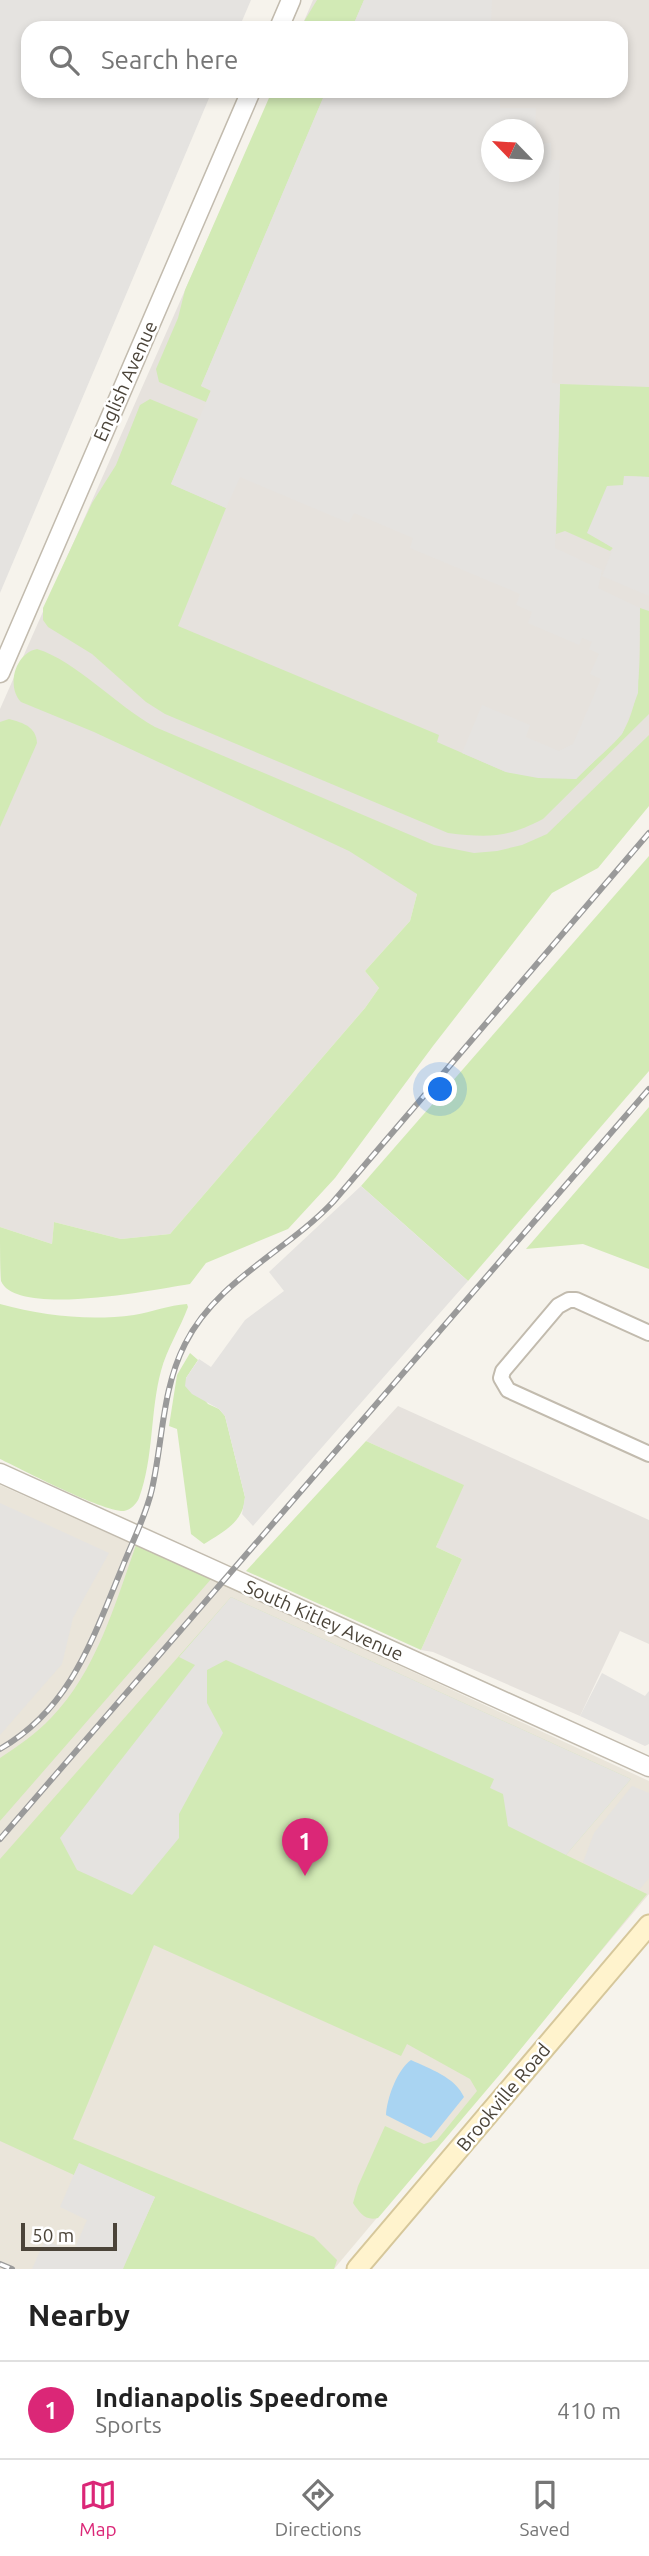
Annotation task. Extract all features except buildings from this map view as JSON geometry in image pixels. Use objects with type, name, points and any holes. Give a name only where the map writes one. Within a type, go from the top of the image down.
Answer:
[{"type":"main road","name":"Brookville Road","points":[[357,2269],[649,1925]]},
{"type":"street","points":[[282,21],[291,0]]},
{"type":"street","name":"English Avenue","points":[[0,673],[248,98]]},
{"type":"street","points":[[649,1333],[576,1300],[569,1300],[558,1306],[503,1371],[502,1382],[508,1390],[649,1454]]},
{"type":"street","name":"South Kitley Avenue","points":[[0,1472],[649,1767]]},
{"type":"shaded area","points":[[0,0],[251,0],[242,21],[21,21],[21,98],[209,98],[0,593]]},
{"type":"shaded area","points":[[313,0],[649,0],[649,767],[538,848],[417,894],[410,921],[365,971],[379,988],[365,1008],[170,1234],[121,1239],[54,1222],[52,1244],[0,1227],[0,709],[270,98],[628,98],[628,21],[304,21]]},
{"type":"shaded area","points":[[364,0],[492,0],[491,21],[355,21]]},
{"type":"shaded area","points":[[323,98],[500,98],[500,108],[536,108],[536,119],[481,119],[481,182],[544,182],[544,142],[551,143],[551,160],[560,160],[552,383],[560,384],[555,548],[602,570],[598,588],[640,608],[638,693],[622,734],[576,779],[538,778],[506,772],[462,753],[482,705],[530,725],[526,737],[559,751],[573,744],[601,679],[590,674],[599,654],[589,649],[592,642],[582,638],[579,645],[528,623],[532,612],[516,605],[520,594],[410,548],[413,538],[354,513],[349,523],[240,477],[226,508],[171,484],[211,391],[201,386]]},
{"type":"shaded area","points":[[624,476],[649,477],[649,596],[602,576],[613,548],[587,533],[607,486],[623,485]]},
{"type":"shaded area","points":[[361,1186],[468,1281],[253,1526],[242,1514],[245,1497],[225,1416],[219,1409],[192,1394],[185,1386],[186,1378],[199,1359],[211,1367],[245,1320],[284,1291],[269,1272]]},
{"type":"shaded area","points":[[398,1406],[649,1520],[649,1644],[620,1631],[580,1716],[433,1652],[421,1650],[462,1559],[436,1547],[463,1485],[366,1441]]},
{"type":"shaded area","points":[[0,1485],[649,1781],[649,1894],[334,2269],[0,2269]]},
{"type":"shaded area","points":[[0,1503],[109,1553],[73,1618],[62,1664],[0,1735]]},
{"type":"shaded area","points":[[231,1597],[631,1779],[566,1855],[508,1826],[503,1794],[490,1788],[494,1779],[226,1660],[207,1670],[207,1703],[223,1733],[179,1814],[179,1838],[132,1895],[77,1870],[60,1838],[195,1665],[179,1657]]},
{"type":"shaded area","points":[[602,1673],[645,1696],[649,1691],[649,1744],[645,1746],[580,1716]]},
{"type":"shaded area","points":[[632,1786],[649,1793],[649,1878],[639,1890],[583,1862],[594,1833]]},
{"type":"shaded area","points":[[79,2163],[155,2197],[123,2269],[32,2269],[45,2240],[73,2252],[87,2220],[60,2207]]},
{"type":"green space","points":[[317,0],[364,0],[355,21],[304,21]]},
{"type":"green space","points":[[269,98],[323,98],[201,386],[211,390],[206,402],[159,382],[156,369],[178,318],[185,290]]},
{"type":"green space","points":[[560,384],[649,387],[649,477],[625,476],[624,485],[588,532],[613,548],[610,551],[565,531],[556,534]]},
{"type":"green space","points":[[150,399],[198,419],[171,484],[226,508],[178,626],[439,735],[437,742],[506,772],[576,779],[619,737],[630,718],[639,672],[640,608],[649,611],[649,714],[543,819],[508,833],[475,836],[448,833],[165,714],[146,702],[92,654],[48,627],[43,620],[43,608],[92,503],[116,465],[140,405]]},
{"type":"green space","points":[[37,649],[67,663],[155,727],[434,845],[474,853],[522,845],[547,834],[649,735],[649,806],[598,868],[552,893],[335,1178],[288,1229],[206,1263],[190,1284],[120,1295],[59,1300],[32,1298],[12,1292],[1,1281],[0,1227],[52,1244],[54,1222],[121,1239],[170,1234],[365,1008],[379,988],[365,971],[410,921],[417,894],[349,851],[94,732],[21,702],[14,688],[15,671],[23,657]]},
{"type":"green space","points":[[9,719],[28,726],[37,743],[0,827],[0,722]]},
{"type":"green space","points":[[649,856],[649,1071],[468,1281],[361,1186]]},
{"type":"green space","points":[[649,1107],[649,1269],[583,1244],[526,1249]]},
{"type":"green space","points":[[0,1304],[33,1312],[100,1318],[134,1315],[187,1304],[161,1371],[144,1483],[138,1500],[129,1509],[114,1510],[99,1505],[0,1459]]},
{"type":"green space","points":[[190,1353],[198,1360],[186,1378],[208,1404],[219,1409],[225,1416],[245,1497],[237,1520],[204,1544],[191,1534],[177,1429],[169,1426],[177,1375]]},
{"type":"green space","points":[[366,1441],[464,1485],[436,1547],[462,1559],[421,1650],[246,1571]]},
{"type":"green space","points":[[136,1545],[212,1578],[0,1821],[0,1758],[45,1724],[67,1700],[80,1680],[112,1614]]},
{"type":"green space","points":[[231,1597],[631,1779],[566,1855],[647,1894],[507,2066],[378,2218],[373,2219],[363,2215],[353,2203],[385,2126],[424,2144],[437,2140],[477,2091],[470,2079],[407,2044],[401,2056],[154,1945],[73,2139],[314,2237],[337,2260],[334,2269],[122,2269],[155,2197],[79,2164],[74,2175],[0,2141],[0,1859]]},
{"type":"water","points":[[411,2060],[448,2079],[464,2097],[431,2138],[386,2115],[394,2085],[401,2070]]},
{"type":"railway","points":[[0,1749],[45,1714],[62,1693],[89,1646],[146,1509],[177,1361],[199,1322],[233,1284],[295,1236],[333,1202],[649,833]]},
{"type":"railway","points":[[0,1839],[649,1089]]},
{"type":"railway","points":[[0,2264],[12,2269]]},
{"type":"place","name":"Indianapolis Speedrome","points":[[305,1876]]}]
